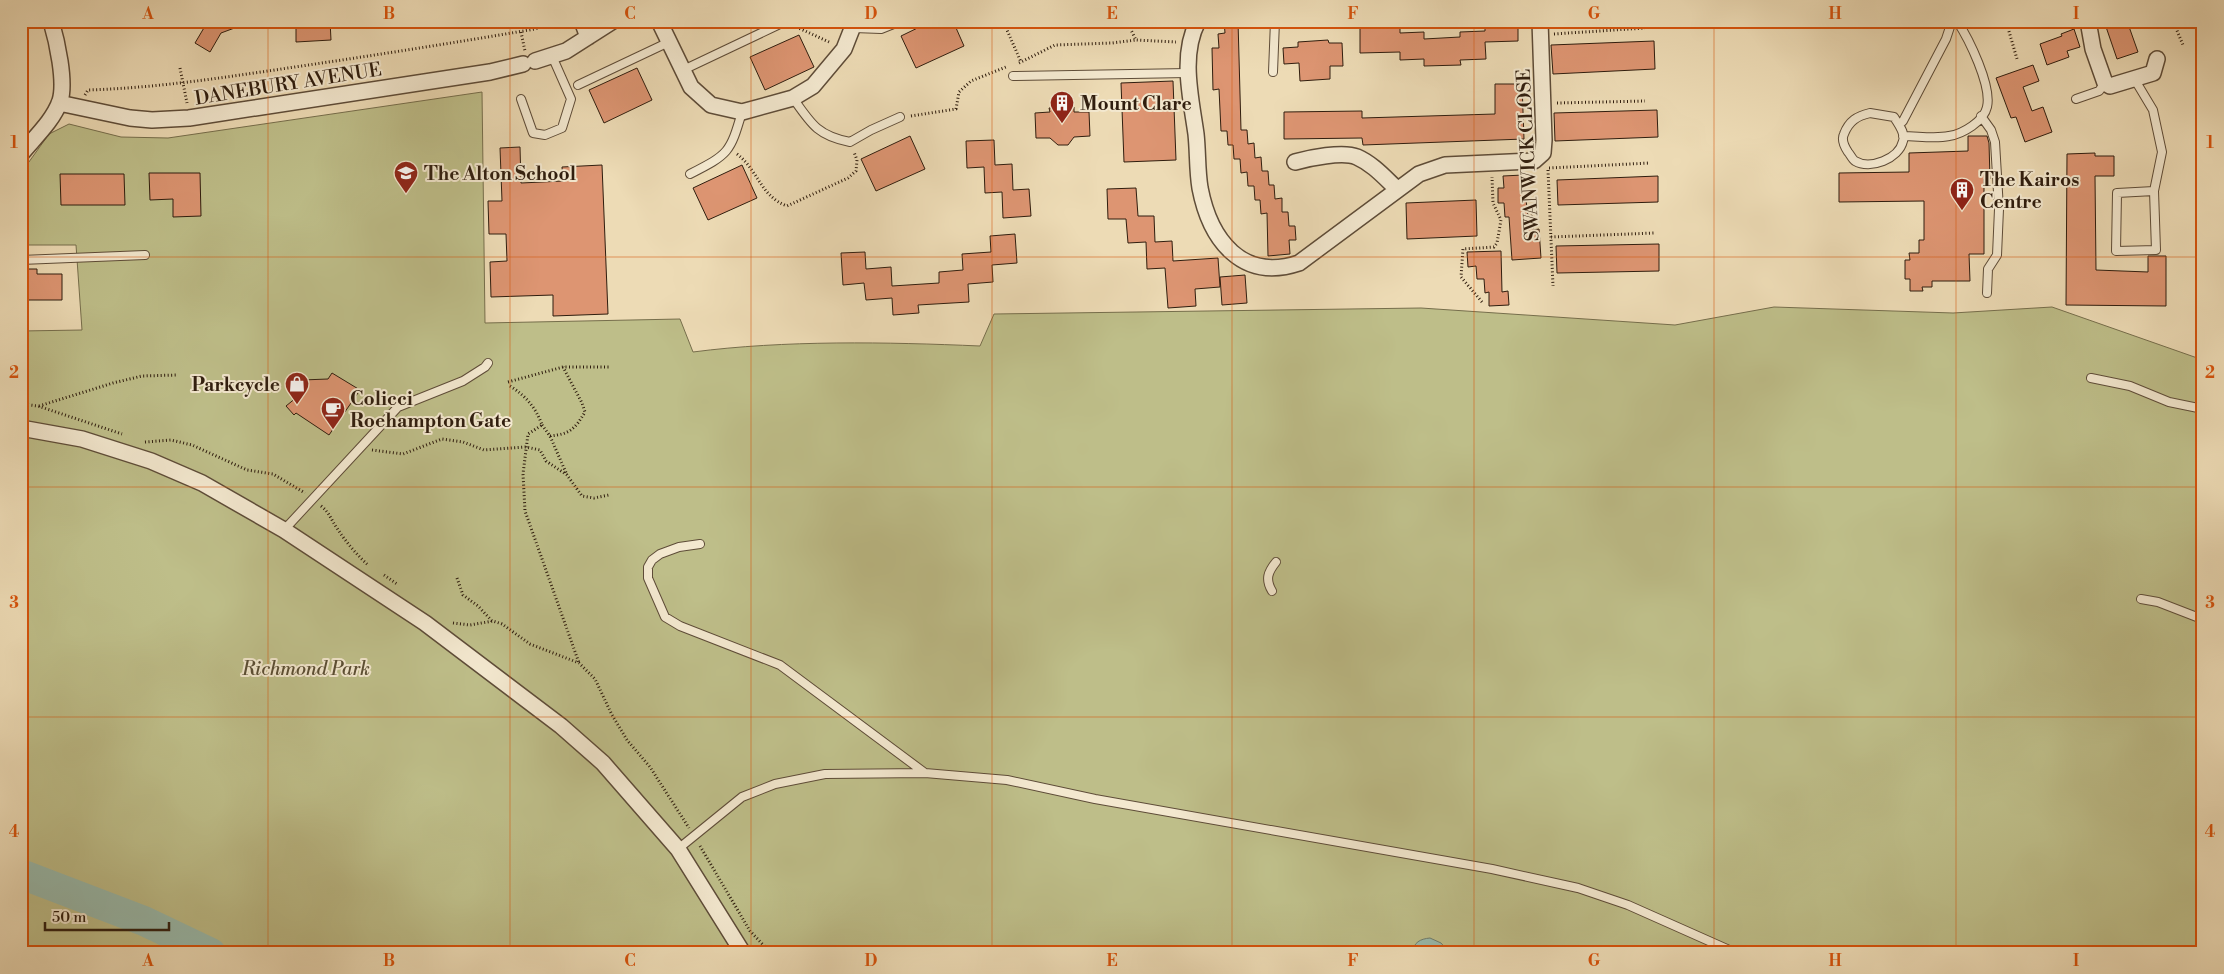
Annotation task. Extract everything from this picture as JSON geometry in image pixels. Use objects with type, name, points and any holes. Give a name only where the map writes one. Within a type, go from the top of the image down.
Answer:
[{"type":"street","points":[[21,154],[52,116],[63,90],[55,34],[51,21]]},
{"type":"street","points":[[582,21],[588,37]]},
{"type":"street","name":"DANEBURY AVENUE","points":[[59,103],[145,120],[189,118],[490,72],[528,59],[552,56],[566,50],[612,21]]},
{"type":"street","points":[[659,21],[681,71],[690,86],[711,105],[742,112],[793,98],[813,86],[844,50],[854,24]]},
{"type":"street","points":[[1198,21],[1191,46],[1188,73],[1200,188],[1214,232],[1230,250],[1247,263],[1266,268],[1283,268],[1299,263],[1397,189],[1420,174],[1445,165],[1534,161],[1543,153]]},
{"type":"street","points":[[2088,21],[2093,49],[2105,83],[2110,86],[2136,80],[2153,73],[2157,58]]},
{"type":"street","name":"SWANWICK CLOSE","points":[[1540,28],[1544,103],[1543,153]]},
{"type":"street","points":[[1294,162],[1320,156],[1355,156],[1373,167],[1397,189]]},
{"type":"street","points":[[21,428],[82,439],[150,461],[202,483],[284,530],[425,623],[561,726],[603,764],[678,849],[743,953]]},
{"type":"lane","points":[[681,71],[778,25],[780,21]]},
{"type":"lane","points":[[854,24],[881,29],[901,21]]},
{"type":"lane","points":[[1273,72],[1275,21]]},
{"type":"lane","points":[[1899,125],[1903,121],[1946,39],[1952,21]]},
{"type":"lane","points":[[1903,136],[1949,136],[1964,131],[1987,110],[1988,100],[1984,81],[1957,21]]},
{"type":"lane","points":[[578,86],[669,42]]},
{"type":"lane","points":[[521,99],[533,133],[545,135],[562,128],[571,99],[552,56]]},
{"type":"lane","points":[[1013,76],[1188,73]]},
{"type":"lane","points":[[2136,80],[2153,110],[2162,152],[2154,191],[2156,250],[2116,250],[2117,193],[2154,191]]},
{"type":"lane","points":[[2076,99],[2100,91],[2105,83]]},
{"type":"lane","points":[[793,98],[809,120],[823,134],[850,142],[900,117]]},
{"type":"lane","points":[[690,174],[717,160],[729,148],[734,141],[742,112]]},
{"type":"lane","points":[[1870,113],[1894,117],[1903,136],[1904,140],[1899,150],[1888,160],[1867,165],[1854,160],[1844,147],[1842,137],[1847,126],[1858,116],[1870,113]]},
{"type":"lane","points":[[1981,116],[1991,130],[1995,142],[1999,209],[1997,255],[1988,269],[1987,293]]},
{"type":"lane","points":[[21,260],[145,255]]},
{"type":"lane","points":[[284,530],[398,406],[462,381],[485,367],[488,363]]},
{"type":"lane","points":[[2090,378],[2130,386],[2169,402],[2203,409]]},
{"type":"lane","points":[[700,544],[679,547],[660,554],[652,560],[648,568],[648,578],[665,617],[680,626],[780,665],[925,773]]},
{"type":"lane","points":[[1272,590],[1267,580],[1276,562]]},
{"type":"lane","points":[[2141,599],[2158,602],[2202,619]]},
{"type":"lane","points":[[678,849],[742,797],[775,784],[825,774],[925,773],[1007,780],[1095,799],[1492,869],[1578,888],[1628,904],[1736,953]]},
{"type":"path","points":[[78,106],[88,90],[134,89],[184,84],[521,32],[560,21]]},
{"type":"path","points":[[785,21],[844,50]]},
{"type":"path","points":[[1003,21],[1021,62]]},
{"type":"path","points":[[1130,21],[1131,30],[1136,40],[1183,42],[1191,46]]},
{"type":"path","points":[[1166,26],[1172,21]]},
{"type":"path","points":[[2006,21],[2017,58]]},
{"type":"path","points":[[2172,21],[2183,45]]},
{"type":"path","points":[[1540,28],[1645,28]]},
{"type":"path","points":[[521,32],[528,59]]},
{"type":"path","points":[[180,68],[189,118]]},
{"type":"path","points":[[1544,103],[1645,101]]},
{"type":"path","points":[[729,148],[746,160],[774,201],[787,206],[848,178],[856,171],[856,160],[850,142]]},
{"type":"path","name":"SWANWICK CLOSE","points":[[1543,153],[1548,168],[1553,286]]},
{"type":"path","points":[[1548,168],[1650,163]]},
{"type":"path","points":[[1482,302],[1461,277],[1462,249],[1494,247],[1497,243],[1500,220],[1492,203],[1492,164]]},
{"type":"path","points":[[1551,237],[1655,232]]},
{"type":"path","points":[[550,436],[563,434],[576,426],[585,412],[582,402],[563,367]]},
{"type":"path","points":[[508,382],[563,367],[611,367]]},
{"type":"path","points":[[38,406],[112,383],[142,376],[177,375]]},
{"type":"path","points":[[510,386],[527,399],[538,413],[567,476],[582,496],[594,498],[609,495]]},
{"type":"path","points":[[542,425],[528,434],[523,474],[525,511],[551,578],[579,663]]},
{"type":"path","points":[[359,450],[403,454],[442,438],[463,442],[484,450],[526,447],[540,450],[552,467],[567,476]]},
{"type":"path","points":[[457,578],[463,595],[478,606],[493,621]]},
{"type":"green space","name":"Richmond Park","points":[[482,92],[485,323],[680,319],[693,352],[764,345],[836,343],[980,346],[994,314],[1421,308],[1675,325],[1774,307],[1953,313],[2052,307],[2203,360],[2203,953],[21,953],[21,331],[82,330],[76,245],[29,245],[21,238],[21,173],[49,134],[69,124],[121,137],[168,138]]},
{"type":"shaded area","points":[[1430,938],[1441,943],[1450,953],[1412,953],[1414,946],[1418,942]]},
{"type":"building","points":[[208,21],[248,21],[248,23],[221,33],[210,52],[195,43]]},
{"type":"building","points":[[296,21],[330,21],[331,40],[296,42]]},
{"type":"building","points":[[932,21],[953,21],[964,46],[916,68],[901,36]]},
{"type":"building","points":[[1224,21],[1238,21],[1241,130],[1247,130],[1248,144],[1254,143],[1255,158],[1261,157],[1262,171],[1268,171],[1269,185],[1274,185],[1275,199],[1282,198],[1282,212],[1288,212],[1289,226],[1295,226],[1296,240],[1289,240],[1290,254],[1268,256],[1267,213],[1261,214],[1260,200],[1255,200],[1254,186],[1248,186],[1247,172],[1241,173],[1240,159],[1234,159],[1233,145],[1228,145],[1227,131],[1221,131],[1219,89],[1213,90],[1212,48],[1219,48],[1218,34],[1225,33]]},
{"type":"building","points":[[1485,21],[1518,21],[1518,41],[1485,42],[1486,59],[1460,60],[1461,65],[1424,66],[1424,59],[1400,60],[1400,52],[1360,53],[1360,26],[1400,25],[1400,33],[1424,32],[1424,39],[1460,37],[1460,32],[1485,31]]},
{"type":"building","points":[[2104,21],[2127,21],[2138,52],[2117,59]]},
{"type":"building","points":[[2074,29],[2080,47],[2067,51],[2069,57],[2047,65],[2040,44],[2062,36],[2061,34]]},
{"type":"building","points":[[799,35],[814,67],[765,90],[750,57]]},
{"type":"building","points":[[1328,40],[1329,43],[1342,43],[1343,66],[1330,66],[1330,79],[1300,81],[1299,63],[1284,64],[1283,48],[1298,47],[1298,42]]},
{"type":"building","points":[[1654,41],[1655,69],[1553,74],[1551,45]]},
{"type":"building","points":[[2033,65],[2039,81],[2023,87],[2032,111],[2043,107],[2052,132],[2025,142],[2016,117],[2011,118],[1996,78]]},
{"type":"building","points":[[637,68],[652,100],[604,123],[589,90]]},
{"type":"building","points":[[1173,81],[1176,160],[1124,162],[1121,83]]},
{"type":"building","points":[[1495,84],[1522,84],[1524,139],[1363,145],[1362,138],[1284,139],[1284,112],[1362,111],[1362,118],[1495,114]]},
{"type":"building","name":"Mount Clare","points":[[1074,107],[1074,112],[1089,112],[1090,136],[1074,137],[1068,145],[1058,145],[1050,138],[1036,138],[1035,113],[1050,112],[1049,108]]},
{"type":"building","points":[[1657,110],[1658,137],[1555,141],[1554,113]]},
{"type":"building","points":[[910,136],[925,169],[876,191],[861,159]]},
{"type":"building","name":"The Kairos Centre","points":[[1968,136],[1987,136],[1989,143],[1990,179],[1984,179],[1984,254],[1969,254],[1970,281],[1932,281],[1932,287],[1922,287],[1923,291],[1910,291],[1910,279],[1905,279],[1905,260],[1910,260],[1909,253],[1919,253],[1919,240],[1924,240],[1924,201],[1839,202],[1839,173],[1909,172],[1909,153],[1968,151]]},
{"type":"building","points":[[994,140],[995,165],[1012,164],[1013,190],[1029,189],[1031,216],[1003,218],[1002,192],[985,193],[984,167],[967,168],[966,141]]},
{"type":"building","points":[[520,147],[521,183],[563,181],[562,167],[602,165],[608,314],[553,316],[553,295],[491,297],[490,262],[507,261],[506,234],[489,234],[488,201],[502,201],[500,148]]},
{"type":"building","points":[[2095,153],[2095,156],[2114,156],[2114,176],[2095,176],[2096,270],[2148,272],[2148,256],[2166,256],[2166,306],[2066,305],[2067,154]]},
{"type":"building","points":[[742,165],[757,198],[708,220],[693,188]]},
{"type":"building","points":[[149,173],[200,173],[201,216],[173,217],[173,199],[150,200]]},
{"type":"building","points":[[60,174],[124,174],[125,205],[61,205]]},
{"type":"building","points":[[1523,175],[1528,216],[1532,215],[1533,230],[1539,229],[1541,258],[1512,260],[1509,217],[1505,217],[1504,203],[1498,203],[1498,188],[1504,188],[1503,176]]},
{"type":"building","points":[[1658,176],[1658,202],[1558,205],[1557,180]]},
{"type":"building","points":[[1136,188],[1138,216],[1154,216],[1155,242],[1172,241],[1173,261],[1218,258],[1220,287],[1195,289],[1196,306],[1168,308],[1165,268],[1147,269],[1146,242],[1128,243],[1126,219],[1108,219],[1107,189]]},
{"type":"building","points":[[1476,200],[1477,236],[1407,239],[1406,203]]},
{"type":"building","points":[[1015,234],[1017,263],[992,265],[993,282],[968,284],[969,302],[918,305],[919,313],[893,315],[892,298],[866,300],[864,283],[843,285],[841,253],[865,252],[866,269],[891,267],[892,286],[939,283],[939,272],[963,270],[962,254],[991,252],[990,236]]},
{"type":"building","points":[[1659,244],[1659,271],[1557,273],[1556,246]]},
{"type":"building","points":[[1501,251],[1502,292],[1508,291],[1509,305],[1489,306],[1489,292],[1485,293],[1484,279],[1477,279],[1476,266],[1468,267],[1467,252]]},
{"type":"building","points":[[21,269],[37,269],[37,274],[62,274],[62,300],[21,300]]},
{"type":"building","points":[[1245,275],[1247,303],[1222,305],[1220,277]]},
{"type":"building","points":[[332,373],[360,390],[329,435],[296,413],[294,415],[286,406],[302,393],[302,380],[328,379]]},
{"type":"waterway","points":[[21,874],[144,921],[211,953]]},
{"type":"waterway","points":[[173,953],[177,938]]},
{"type":"place","name":"Mount Clare","points":[[1062,124]]},
{"type":"place","name":"The Alton School","points":[[406,194]]},
{"type":"place","name":"The Kairos Centre","points":[[1962,211]]},
{"type":"place","name":"Parkcycle","points":[[297,405]]},
{"type":"place","name":"Colicci Roehampton Gate","points":[[333,430]]}]
